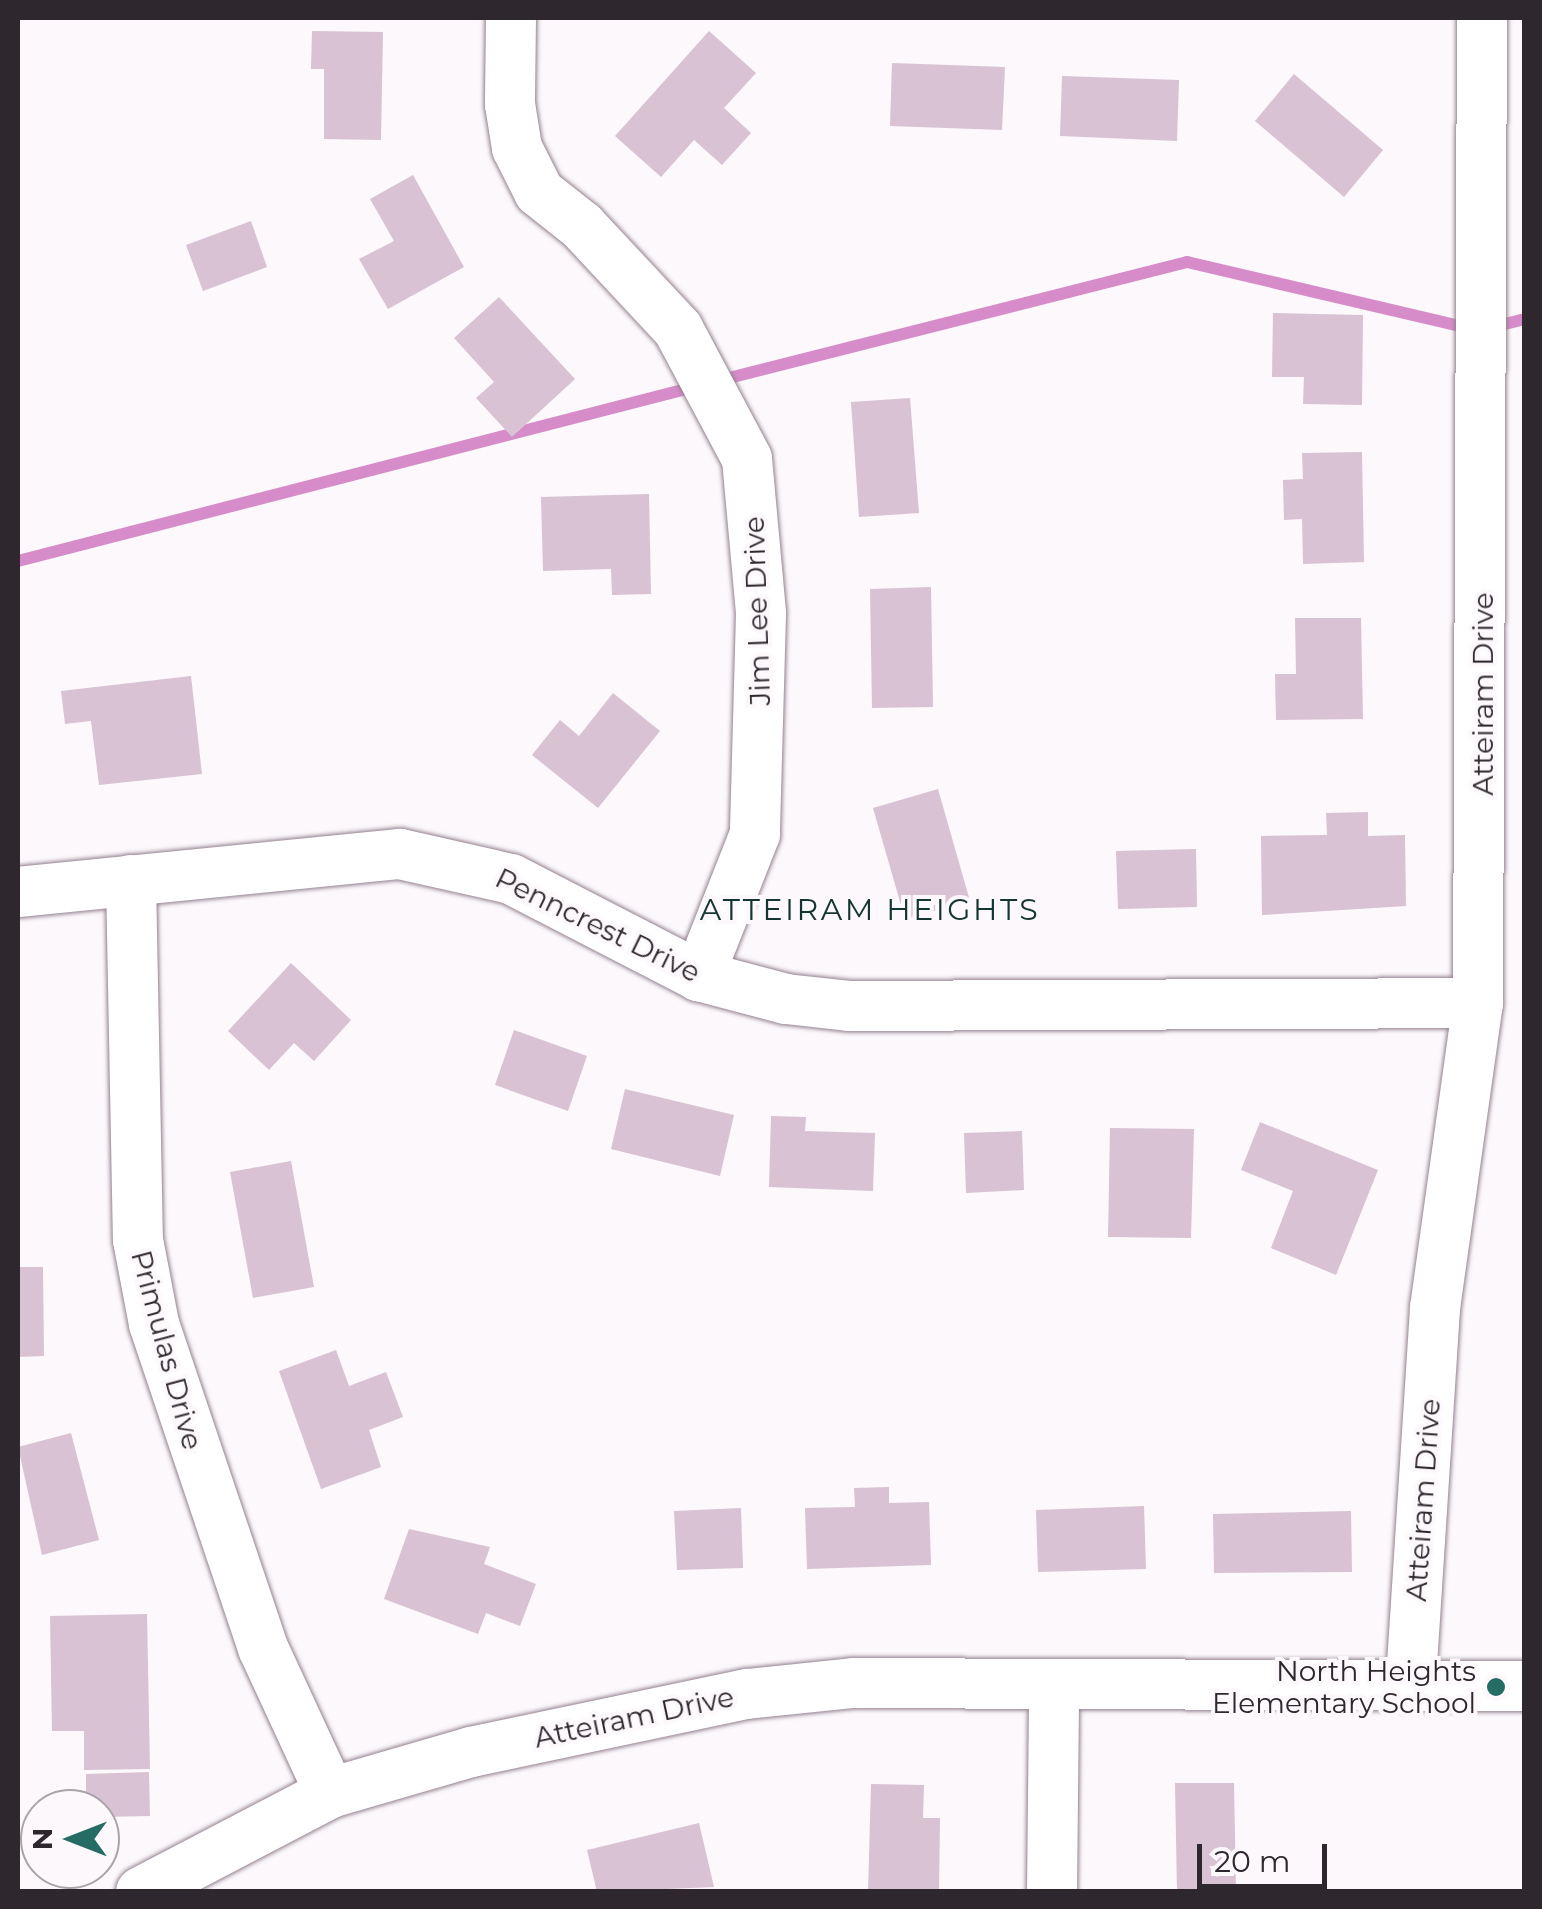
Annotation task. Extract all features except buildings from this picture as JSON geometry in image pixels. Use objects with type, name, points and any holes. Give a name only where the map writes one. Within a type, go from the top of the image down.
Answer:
[{"type":"street","name":"Jim Lee Drive","points":[[511,18],[510,104],[517,148],[538,192],[582,226],[678,330],[747,459],[762,614],[755,834],[698,976]]},
{"type":"street","name":"Atteiram Drive","points":[[163,1886],[330,1794],[471,1752],[747,1694],[853,1682],[1054,1687],[1411,1680],[1435,1308],[1478,1003],[1482,18]]},
{"type":"street","name":"Penncrest Drive","points":[[18,892],[400,854],[452,861],[511,878],[698,976],[849,1006],[1478,1003]]},
{"type":"street","name":"Primulas Drive","points":[[131,880],[138,1240],[154,1324],[263,1648],[330,1794]]},
{"type":"street","points":[[1411,1680],[1524,1686]]},
{"type":"street","points":[[1052,1892],[1054,1687]]},
{"type":"waterway","points":[[717,381],[1187,262],[1469,328]]},
{"type":"waterway","points":[[1489,328],[1524,319]]},
{"type":"waterway","points":[[18,561],[698,386]]},
{"type":"place","name":"North Heights Elementary School","points":[[1496,1687]]},
{"type":"district","name":"ATTEIRAM HEIGHTS","points":[[870,910]]}]
